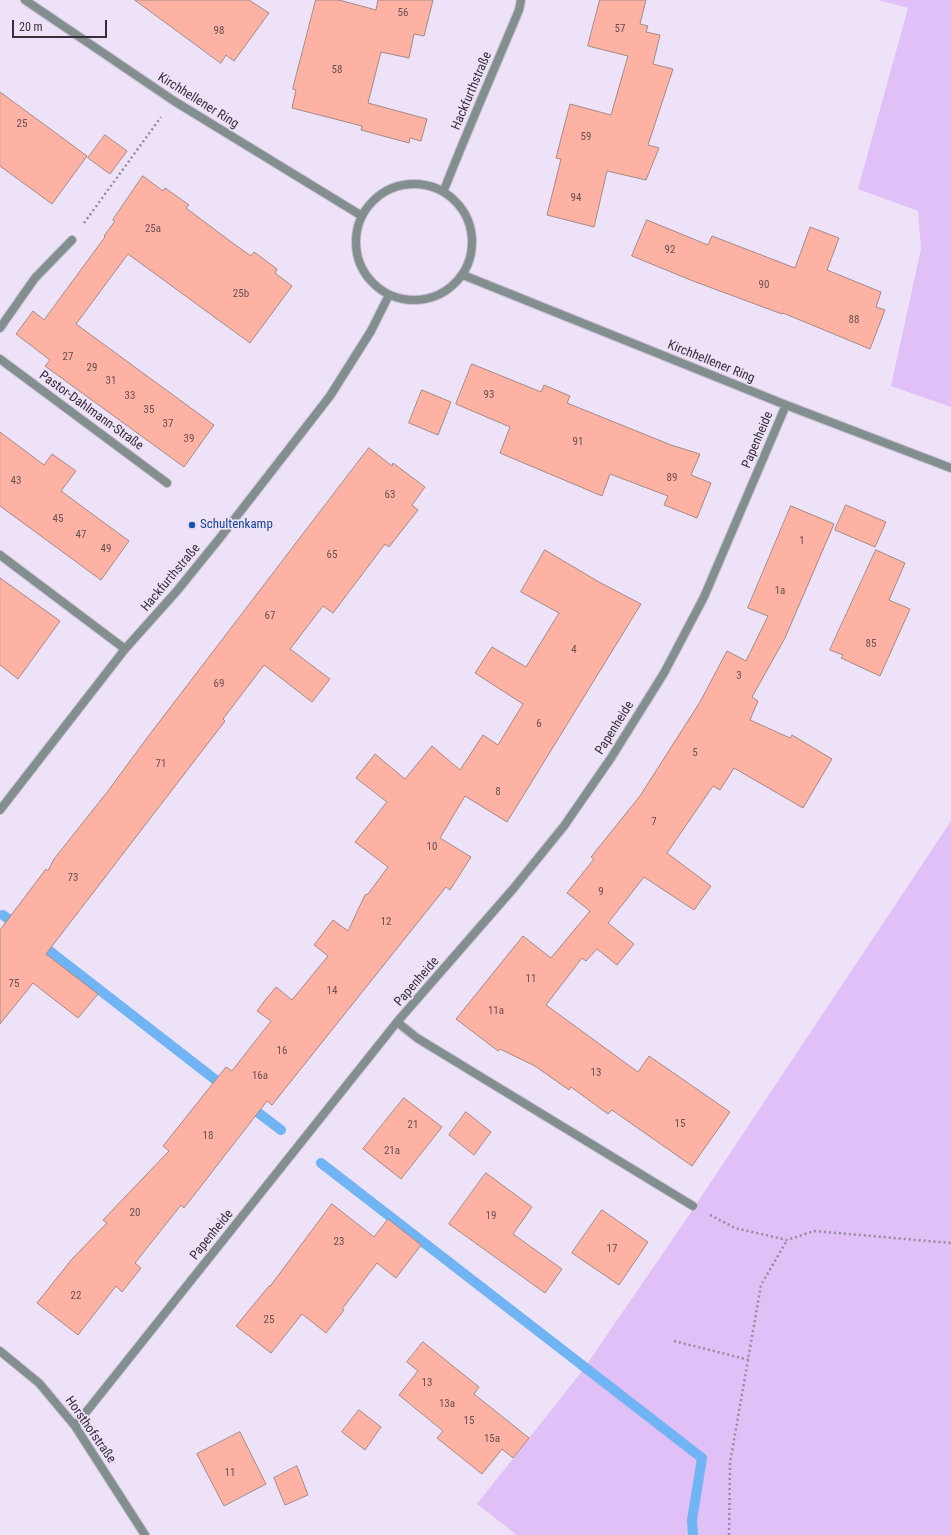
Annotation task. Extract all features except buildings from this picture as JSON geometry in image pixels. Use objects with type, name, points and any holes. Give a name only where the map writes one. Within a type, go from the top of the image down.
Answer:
[{"type":"street","name":"Kirchhellener Ring","points":[[25,0],[174,101],[362,216]]},
{"type":"street","name":"Hackfurthstraße","points":[[444,190],[458,153],[519,10],[521,0]]},
{"type":"street","points":[[420,184],[444,190],[455,198],[464,211],[471,226],[473,243],[470,260],[463,275],[452,286],[439,295],[424,299],[408,300],[390,295],[371,281],[363,270],[358,257],[357,236],[362,216],[371,203],[382,193],[396,186],[420,184]]},
{"type":"street","points":[[0,328],[36,278],[72,240]]},
{"type":"street","name":"Kirchhellener Ring","points":[[463,275],[786,405],[951,468]]},
{"type":"street","name":"Hackfurthstraße","points":[[0,810],[125,649],[176,592],[219,539],[330,396],[371,331],[390,295]]},
{"type":"street","name":"Pastor-Dahlmann-Straße","points":[[0,359],[167,483]]},
{"type":"street","name":"Papenheide","points":[[76,1426],[397,1022],[532,866],[564,826],[615,752],[664,673],[704,597],[786,405]]},
{"type":"street","points":[[0,554],[125,649]]},
{"type":"street","name":"Papenheide","points":[[397,1022],[424,1042],[693,1206]]},
{"type":"street","name":"Horsthofstraße","points":[[0,1351],[39,1383],[76,1426],[145,1535]]},
{"type":"path","points":[[72,240],[174,101]]},
{"type":"path","points":[[693,1206],[735,1228],[787,1240],[814,1231],[951,1244]]},
{"type":"path","points":[[729,1535],[730,1463],[761,1285],[787,1240]]},
{"type":"path","points":[[674,1341],[749,1360]]},
{"type":"shaded area","points":[[878,0],[951,0],[951,407],[891,386],[921,249],[918,211],[858,189],[908,8]]},
{"type":"shaded area","points":[[951,821],[951,1535],[517,1535],[477,1504],[583,1370],[685,1221]]},
{"type":"waterway","points":[[3,915],[19,927]]},
{"type":"waterway","points":[[38,942],[226,1088]]},
{"type":"waterway","points":[[248,1105],[281,1130]]},
{"type":"waterway","points":[[321,1163],[702,1458],[692,1520],[693,1535]]},
{"type":"place","name":"Schultenkamp","points":[[192,525]]}]
